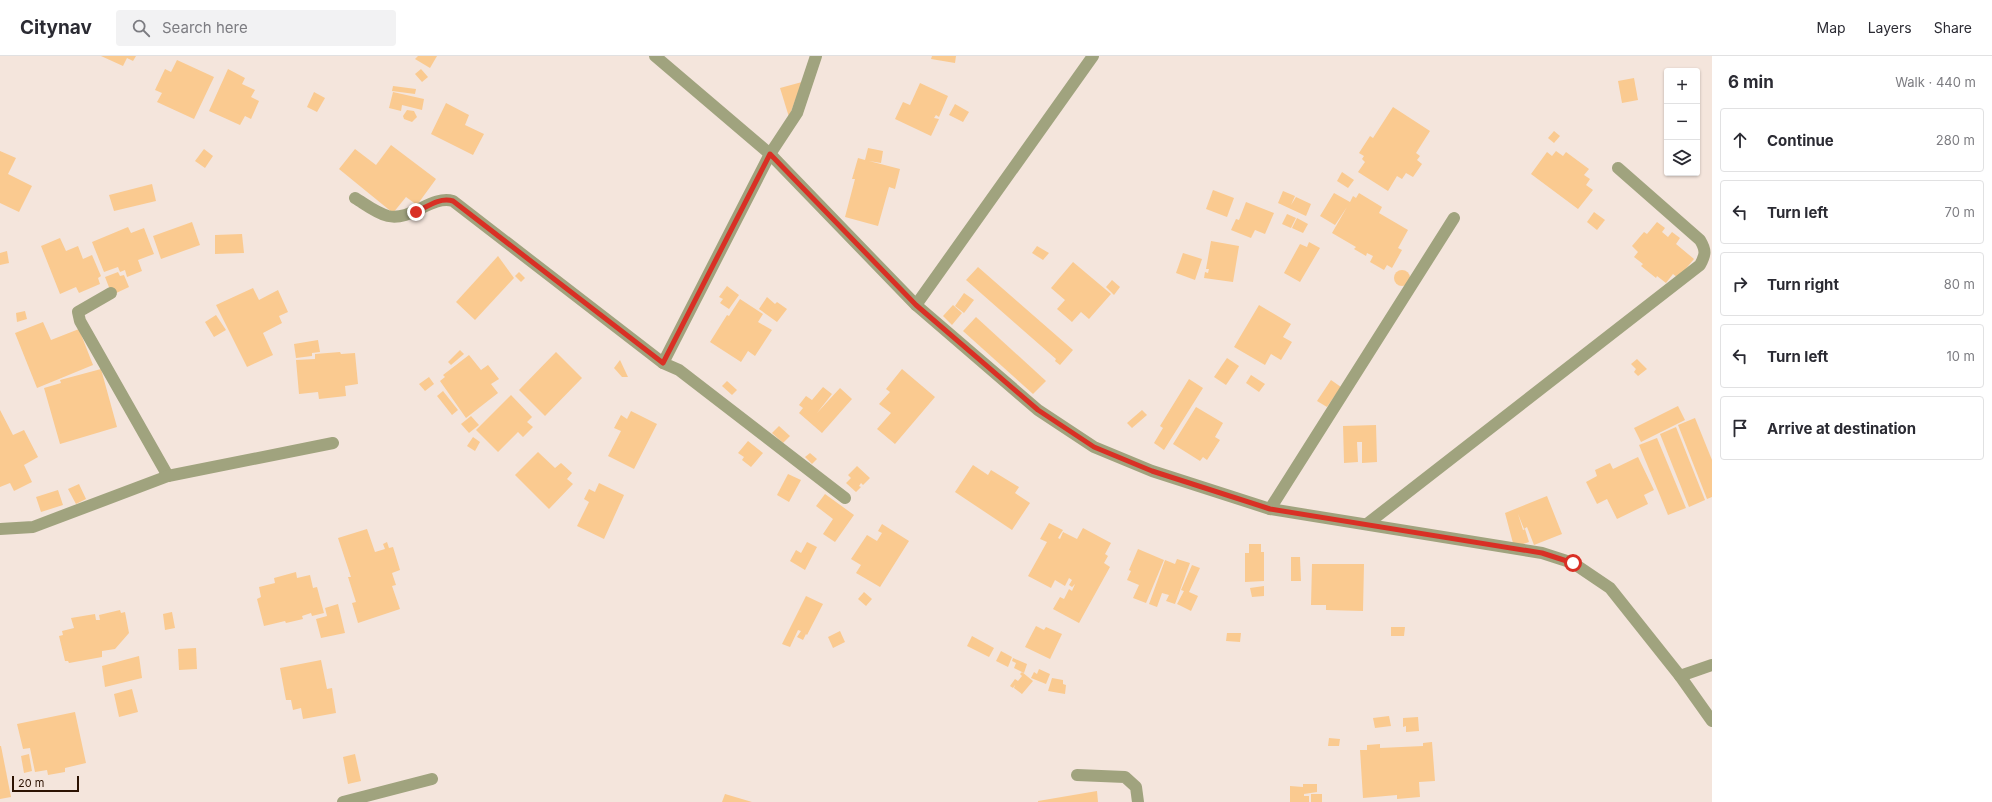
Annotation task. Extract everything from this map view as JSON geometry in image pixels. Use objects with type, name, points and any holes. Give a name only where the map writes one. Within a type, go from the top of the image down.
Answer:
[{"type":"street","points":[[655,56],[770,154],[916,305],[1038,410],[1094,447],[1152,471],[1270,509],[1542,553],[1573,563],[1610,588],[1680,676],[1712,721]]},
{"type":"street","points":[[663,363],[770,154],[797,114],[816,56]]},
{"type":"street","points":[[916,305],[1093,56]]},
{"type":"street","points":[[1367,524],[1700,264],[1705,255],[1704,248],[1700,240],[1618,168]]},
{"type":"street","points":[[355,198],[371,208],[389,216],[416,212],[443,200],[453,201],[663,363],[679,370],[845,498]]},
{"type":"street","points":[[1270,509],[1454,218]]},
{"type":"street","points":[[111,293],[78,312],[80,321],[168,476]]},
{"type":"street","points":[[0,529],[33,527],[168,476],[333,443]]},
{"type":"street","points":[[1680,676],[1712,665]]},
{"type":"street","points":[[1077,775],[1124,777],[1136,787],[1138,802]]},
{"type":"street","points":[[343,802],[432,779]]},
{"type":"building","points":[[101,56],[136,56],[133,61],[127,58],[123,66]]},
{"type":"building","points":[[418,56],[437,56],[430,68],[415,59]]},
{"type":"building","points":[[932,56],[956,56],[955,63],[931,59]]},
{"type":"building","points":[[177,60],[214,77],[194,119],[157,102],[162,93],[155,90],[165,69],[171,72]]},
{"type":"building","points":[[228,69],[245,78],[242,84],[255,90],[251,97],[259,101],[251,119],[245,116],[240,125],[209,111]]},
{"type":"building","points":[[421,69],[428,77],[422,82],[415,74]]},
{"type":"building","points":[[1634,78],[1638,100],[1622,103],[1618,81]]},
{"type":"building","points":[[802,82],[789,117],[780,88]]},
{"type":"building","points":[[920,83],[948,96],[939,117],[936,115],[934,118],[939,119],[931,136],[895,119],[903,102],[910,105]]},
{"type":"building","points":[[393,86],[416,89],[415,94],[392,91]]},
{"type":"building","points":[[314,92],[325,98],[317,112],[307,107]]},
{"type":"building","points":[[393,92],[424,99],[422,110],[402,105],[401,111],[389,108]]},
{"type":"building","points":[[446,103],[469,115],[465,125],[484,134],[473,155],[431,134]]},
{"type":"building","points":[[955,104],[969,112],[963,122],[949,115]]},
{"type":"building","points":[[1393,107],[1430,131],[1416,153],[1420,156],[1417,160],[1422,164],[1413,177],[1406,173],[1402,179],[1397,176],[1388,191],[1358,172],[1365,162],[1362,159],[1364,156],[1359,153],[1370,136],[1373,138]]},
{"type":"building","points":[[407,110],[414,111],[417,117],[412,122],[404,119],[403,116]]},
{"type":"building","points":[[1554,131],[1560,136],[1554,143],[1548,138]]},
{"type":"building","points":[[391,145],[436,179],[417,205],[406,197],[393,213],[339,169],[355,149],[376,165]]},
{"type":"building","points":[[868,148],[883,151],[881,163],[869,161],[900,169],[895,189],[889,187],[878,226],[845,217],[855,179],[852,179],[858,158],[865,160]]},
{"type":"building","points":[[204,149],[213,156],[205,168],[195,161]]},
{"type":"building","points":[[0,151],[16,158],[8,174],[32,186],[19,212],[0,203]]},
{"type":"building","points":[[1556,151],[1563,156],[1566,152],[1589,169],[1584,175],[1590,179],[1586,185],[1593,190],[1578,209],[1531,174],[1547,152],[1552,156]]},
{"type":"building","points":[[1342,172],[1354,180],[1348,188],[1337,181]]},
{"type":"building","points":[[152,184],[156,201],[114,211],[109,195]]},
{"type":"building","points":[[1213,190],[1234,198],[1227,217],[1206,209]]},
{"type":"building","points":[[1283,191],[1295,196],[1291,205],[1296,197],[1311,204],[1306,216],[1278,203]]},
{"type":"building","points":[[1334,193],[1350,202],[1353,196],[1356,198],[1359,193],[1382,207],[1379,213],[1408,230],[1398,248],[1402,250],[1392,268],[1387,265],[1384,270],[1370,262],[1373,256],[1367,253],[1366,256],[1354,249],[1356,247],[1332,233],[1347,207],[1335,225],[1320,216]]},
{"type":"building","points":[[1246,202],[1274,213],[1265,234],[1255,230],[1251,238],[1231,230],[1236,219],[1239,220]]},
{"type":"building","points":[[1594,212],[1605,220],[1597,230],[1587,222]]},
{"type":"building","points":[[1287,214],[1296,218],[1291,228],[1282,224]]},
{"type":"building","points":[[1297,218],[1308,224],[1303,233],[1292,228]]},
{"type":"building","points":[[192,222],[200,245],[161,259],[153,236]]},
{"type":"building","points":[[1657,222],[1665,228],[1662,232],[1668,237],[1672,232],[1680,238],[1676,244],[1694,259],[1678,278],[1673,274],[1666,283],[1657,276],[1656,278],[1641,266],[1643,264],[1634,257],[1638,252],[1632,246],[1644,232],[1647,234]]},
{"type":"building","points":[[128,227],[131,233],[144,228],[154,254],[138,260],[142,271],[127,277],[125,270],[120,272],[118,267],[104,272],[92,242]]},
{"type":"building","points":[[242,234],[244,253],[215,254],[215,235]]},
{"type":"building","points":[[60,238],[66,251],[78,246],[83,259],[92,255],[101,276],[98,278],[100,284],[79,293],[76,287],[60,294],[41,246]]},
{"type":"building","points":[[1211,241],[1239,246],[1233,282],[1204,278],[1205,272],[1208,273],[1209,269],[1206,269]]},
{"type":"building","points":[[1309,242],[1320,248],[1300,282],[1284,273],[1300,244],[1307,247]]},
{"type":"building","points":[[1037,246],[1049,253],[1043,260],[1032,253]]},
{"type":"building","points":[[7,251],[9,263],[0,265],[0,253]]},
{"type":"building","points":[[1183,253],[1202,259],[1195,280],[1176,273]]},
{"type":"building","points":[[498,256],[514,278],[475,320],[456,302]]},
{"type":"building","points":[[1073,262],[1111,294],[1089,319],[1081,312],[1072,322],[1057,309],[1065,300],[1051,288]]},
{"type":"building","points":[[978,267],[1073,350],[1060,365],[1055,361],[1056,359],[966,280]]},
{"type":"building","points":[[1402,270],[1408,272],[1410,278],[1408,284],[1402,286],[1396,284],[1394,278],[1396,272]]},
{"type":"building","points":[[118,272],[120,276],[124,275],[129,287],[112,295],[105,277]]},
{"type":"building","points":[[519,272],[525,278],[521,282],[515,276]]},
{"type":"building","points":[[1112,280],[1120,287],[1114,295],[1106,287]]},
{"type":"building","points":[[727,286],[739,295],[729,309],[720,303],[723,299],[719,297]]},
{"type":"building","points":[[253,288],[259,300],[278,290],[288,312],[279,316],[282,323],[263,333],[273,355],[247,367],[216,305]]},
{"type":"building","points":[[964,293],[974,300],[964,313],[955,306]]},
{"type":"building","points":[[767,297],[775,304],[777,302],[787,309],[777,322],[759,309]]},
{"type":"building","points":[[740,299],[763,314],[758,322],[772,330],[755,356],[748,351],[741,362],[710,342],[727,315],[729,316]]},
{"type":"building","points":[[953,305],[962,313],[952,325],[943,316]]},
{"type":"building","points":[[1259,305],[1291,324],[1283,337],[1292,342],[1281,360],[1271,354],[1265,365],[1234,347]]},
{"type":"building","points":[[25,311],[27,319],[17,322],[16,313]]},
{"type":"building","points":[[216,315],[226,330],[214,337],[205,322]]},
{"type":"building","points":[[976,317],[1046,381],[1033,394],[963,331]]},
{"type":"building","points":[[43,322],[51,340],[79,329],[93,365],[37,388],[15,333]]},
{"type":"building","points":[[318,340],[320,352],[312,353],[312,356],[296,358],[294,344]]},
{"type":"building","points":[[460,350],[464,354],[451,365],[448,362]]},
{"type":"building","points":[[340,352],[341,354],[355,353],[358,384],[345,386],[346,396],[319,399],[318,392],[299,394],[296,360],[315,359],[315,354]]},
{"type":"building","points":[[556,352],[582,378],[545,416],[519,390]]},
{"type":"building","points":[[469,355],[481,370],[488,365],[499,379],[491,384],[498,393],[466,418],[440,381],[445,377],[443,375]]},
{"type":"building","points":[[1227,358],[1239,366],[1226,385],[1214,377]]},
{"type":"building","points":[[1637,359],[1647,369],[1638,376],[1634,372],[1636,369],[1631,364]]},
{"type":"building","points":[[620,360],[628,377],[622,377],[614,368]]},
{"type":"building","points":[[101,369],[117,427],[60,444],[44,388],[61,383],[60,380]]},
{"type":"building","points":[[902,369],[935,397],[895,444],[877,429],[891,413],[879,404],[890,392],[886,389]]},
{"type":"building","points":[[1251,375],[1265,384],[1259,392],[1246,383]]},
{"type":"building","points":[[429,377],[434,384],[425,391],[419,384]]},
{"type":"building","points":[[1189,379],[1203,388],[1164,450],[1154,443],[1163,428],[1160,426]]},
{"type":"building","points":[[1331,380],[1341,387],[1327,407],[1317,401]]},
{"type":"building","points":[[727,381],[737,390],[732,395],[722,386]]},
{"type":"building","points":[[823,387],[832,394],[817,413],[840,388],[852,399],[822,433],[799,413],[803,408],[799,405],[806,396],[812,400]]},
{"type":"building","points":[[443,391],[458,410],[452,415],[437,396]]},
{"type":"building","points":[[511,395],[532,417],[527,422],[533,427],[523,437],[518,432],[498,452],[476,430]]},
{"type":"building","points":[[1678,406],[1685,420],[1641,442],[1634,428]]},
{"type":"building","points":[[1196,407],[1223,423],[1215,437],[1220,440],[1207,460],[1203,457],[1200,461],[1173,444]]},
{"type":"building","points":[[0,410],[13,435],[24,430],[38,457],[24,465],[32,482],[14,491],[10,483],[0,487]]},
{"type":"building","points":[[1142,410],[1147,415],[1132,428],[1127,423]]},
{"type":"building","points":[[631,411],[657,424],[634,469],[608,456],[621,431],[614,428],[621,415],[627,419]]},
{"type":"building","points":[[471,416],[479,425],[469,433],[461,424]]},
{"type":"building","points":[[1695,418],[1712,460],[1712,497],[1707,499],[1678,425]]},
{"type":"building","points":[[1376,425],[1377,462],[1362,463],[1362,442],[1357,442],[1358,462],[1344,463],[1343,426]]},
{"type":"building","points":[[779,426],[790,436],[783,443],[772,433]]},
{"type":"building","points":[[1676,427],[1705,500],[1689,507],[1660,434]]},
{"type":"building","points":[[473,437],[480,442],[475,451],[467,446]]},
{"type":"building","points":[[1657,438],[1686,508],[1668,515],[1639,445]]},
{"type":"building","points":[[748,441],[763,453],[751,467],[742,460],[744,457],[738,453]]},
{"type":"building","points":[[538,452],[555,468],[561,463],[572,473],[567,479],[573,484],[549,509],[515,475]]},
{"type":"building","points":[[810,453],[817,459],[812,464],[805,457]]},
{"type":"building","points":[[1638,457],[1654,490],[1644,495],[1648,504],[1617,519],[1607,499],[1597,504],[1586,482],[1597,476],[1595,470],[1610,463],[1613,469]]},
{"type":"building","points":[[973,465],[988,475],[991,470],[1019,487],[1015,493],[1030,503],[1012,530],[955,492]]},
{"type":"building","points":[[857,466],[870,478],[863,485],[861,483],[859,486],[861,487],[856,492],[846,483],[851,478],[848,475]]},
{"type":"building","points":[[788,474],[801,480],[789,502],[777,495]]},
{"type":"building","points":[[599,483],[624,495],[604,539],[577,526],[589,502],[584,499],[589,489],[595,492]]},
{"type":"building","points":[[79,484],[86,499],[76,504],[68,489]]},
{"type":"building","points":[[58,490],[63,505],[41,512],[36,497]]},
{"type":"building","points":[[825,494],[854,515],[835,542],[823,534],[833,519],[816,506]]},
{"type":"building","points":[[1547,496],[1562,534],[1534,545],[1527,527],[1524,529],[1518,514],[1529,542],[1514,547],[1505,513]]},
{"type":"building","points":[[1049,523],[1063,530],[1058,538],[1060,539],[1063,532],[1077,539],[1083,528],[1111,543],[1105,554],[1108,556],[1104,563],[1110,567],[1079,623],[1053,609],[1060,597],[1064,599],[1069,589],[1072,591],[1075,584],[1072,587],[1069,585],[1072,580],[1069,578],[1065,586],[1055,580],[1051,588],[1028,576],[1047,542],[1040,539]]},
{"type":"building","points":[[882,524],[909,541],[880,587],[856,573],[861,565],[851,559],[867,535],[877,541],[882,533],[878,531]]},
{"type":"building","points":[[367,529],[375,552],[385,549],[383,544],[387,542],[389,548],[393,547],[400,570],[392,573],[396,585],[392,586],[400,609],[358,623],[352,603],[356,602],[348,577],[351,577],[338,538]]},
{"type":"building","points":[[807,542],[817,547],[805,570],[790,561],[796,550],[801,553]]},
{"type":"building","points":[[1249,544],[1261,544],[1261,552],[1264,552],[1264,581],[1245,582],[1245,553],[1249,553]]},
{"type":"building","points":[[1138,549],[1164,560],[1146,603],[1133,598],[1139,585],[1127,580],[1131,571],[1129,570]]},
{"type":"building","points":[[1291,557],[1300,557],[1301,581],[1291,581]]},
{"type":"building","points":[[1177,559],[1190,563],[1175,604],[1166,601],[1169,595],[1162,593],[1157,607],[1149,604],[1165,560],[1175,564]]},
{"type":"building","points":[[1312,564],[1364,564],[1363,611],[1326,610],[1326,605],[1311,605]]},
{"type":"building","points":[[1192,565],[1200,568],[1189,592],[1198,596],[1191,611],[1177,604],[1184,591],[1181,590]]},
{"type":"building","points":[[296,572],[297,578],[310,575],[313,588],[317,587],[324,613],[312,616],[311,613],[302,616],[303,619],[286,623],[285,621],[264,626],[257,599],[261,597],[259,587],[275,583],[274,578]]},
{"type":"building","points":[[1264,586],[1264,596],[1252,597],[1250,588]]},
{"type":"building","points":[[864,592],[872,599],[866,606],[858,599]]},
{"type":"building","points":[[806,596],[823,604],[803,640],[797,637],[801,631],[798,630],[790,647],[782,644]]},
{"type":"building","points":[[338,604],[345,633],[321,638],[316,619],[327,616],[325,608]]},
{"type":"building","points":[[120,610],[121,613],[125,612],[129,633],[115,649],[102,651],[102,657],[69,663],[68,661],[65,661],[59,636],[63,635],[62,631],[74,628],[71,618],[95,614],[96,620],[100,620],[99,615]]},
{"type":"building","points":[[172,612],[175,628],[165,630],[163,614]]},
{"type":"building","points":[[1036,626],[1044,630],[1046,627],[1062,634],[1050,659],[1025,647]]},
{"type":"building","points":[[1391,627],[1405,627],[1404,636],[1391,636]]},
{"type":"building","points":[[840,631],[845,642],[833,648],[828,637]]},
{"type":"building","points":[[1227,633],[1241,633],[1240,642],[1226,641]]},
{"type":"building","points":[[972,636],[994,648],[989,657],[967,646]]},
{"type":"building","points":[[196,648],[197,669],[179,670],[178,649]]},
{"type":"building","points":[[1001,651],[1012,657],[1008,667],[996,661]]},
{"type":"building","points":[[139,656],[142,678],[105,687],[102,666]]},
{"type":"building","points":[[1013,658],[1027,664],[1024,673],[1014,668],[1016,663],[1012,661]]},
{"type":"building","points":[[321,660],[327,689],[332,688],[336,713],[303,719],[301,708],[293,710],[291,700],[286,700],[280,668]]},
{"type":"building","points":[[1039,669],[1050,674],[1046,684],[1031,678],[1034,672],[1037,674]]},
{"type":"building","points":[[1022,672],[1033,681],[1022,694],[1014,688],[1015,685],[1013,688],[1010,686],[1015,679],[1018,681],[1022,676],[1020,674]]},
{"type":"building","points":[[1052,678],[1063,680],[1063,684],[1066,685],[1065,694],[1048,691]]},
{"type":"building","points":[[132,689],[138,712],[119,717],[114,694]]},
{"type":"building","points":[[75,712],[86,763],[65,768],[65,772],[48,775],[47,770],[35,772],[30,748],[23,749],[17,724]]},
{"type":"building","points":[[1389,716],[1391,726],[1375,728],[1373,718]]},
{"type":"building","points":[[1418,717],[1419,731],[1406,732],[1406,726],[1403,727],[1403,718]]},
{"type":"building","points":[[1329,738],[1340,739],[1339,746],[1328,746]]},
{"type":"building","points":[[1432,742],[1435,781],[1419,782],[1420,797],[1397,799],[1397,795],[1363,798],[1360,750],[1367,750],[1367,745],[1380,744],[1380,748],[1423,746],[1423,743]]},
{"type":"building","points":[[0,746],[11,797],[0,799]]},
{"type":"building","points":[[29,754],[32,771],[24,773],[21,756]]},
{"type":"building","points":[[355,754],[361,781],[348,784],[343,757]]},
{"type":"building","points":[[1303,784],[1317,784],[1317,792],[1304,794],[1304,796],[1309,796],[1309,802],[1290,802],[1290,786],[1303,787]]},
{"type":"building","points":[[1097,791],[1098,802],[1038,802],[1038,801]]},
{"type":"building","points":[[725,794],[752,802],[722,802]]},
{"type":"building","points":[[1311,794],[1322,794],[1322,802],[1311,802]]},
{"type":"route","points":[[416,212],[434,202],[443,200],[453,201],[663,363],[770,154],[916,305],[1038,410],[1094,447],[1152,471],[1270,509],[1542,553],[1573,563]]}]
